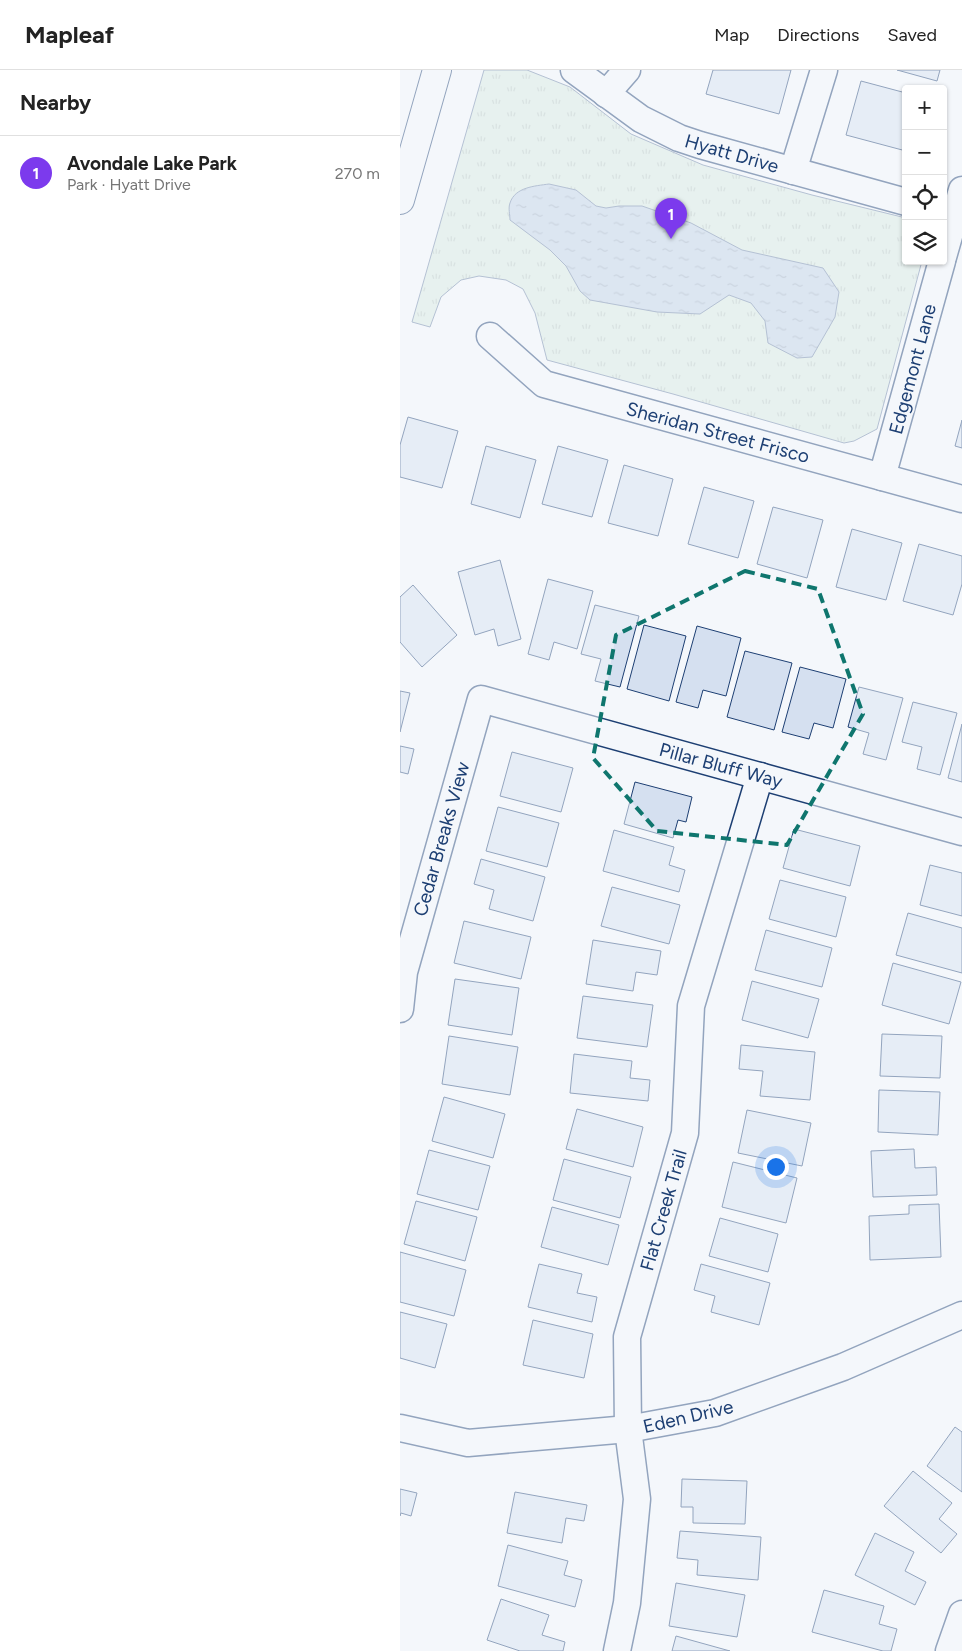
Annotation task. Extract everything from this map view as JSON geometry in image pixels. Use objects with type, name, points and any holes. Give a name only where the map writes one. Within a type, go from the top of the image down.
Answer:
[{"type":"main road","points":[[400,200],[437,70]]},
{"type":"street","name":"Hyatt Drive","points":[[574,70],[641,119],[680,138],[902,201]]},
{"type":"street","points":[[606,94],[627,70]]},
{"type":"street","points":[[793,171],[824,70]]},
{"type":"street","points":[[947,228],[949,214],[962,190]]},
{"type":"street","name":"Edgemont Lane","points":[[882,477],[941,265]]},
{"type":"street","name":"Sheridan Street Frisco","points":[[490,336],[544,384],[962,499]]},
{"type":"street","name":"Pillar Bluff Way","points":[[480,699],[962,832]]},
{"type":"street","name":"Cedar Breaks View","points":[[400,1009],[404,972],[480,699]]},
{"type":"street","name":"Flat Creek Trail","points":[[617,1651],[627,1603],[637,1498],[628,1429],[628,1337],[685,1133],[691,1006],[760,776]]},
{"type":"street","name":"Eden Drive","points":[[400,1428],[468,1443],[628,1429],[715,1413],[843,1366],[962,1315]]},
{"type":"street","points":[[949,1651],[962,1614]]},
{"type":"highlighted area","points":[[745,571],[818,589],[863,714],[787,845],[657,831],[593,758],[616,635]]},
{"type":"green space","points":[[484,70],[527,70],[570,87],[631,134],[703,165],[902,217],[902,265],[921,265],[877,429],[854,441],[844,443],[547,360],[535,313],[523,289],[506,280],[479,276],[461,280],[441,297],[430,327],[412,322]]},
{"type":"water","points":[[549,184],[576,190],[596,206],[606,208],[642,206],[691,223],[742,250],[823,268],[839,292],[835,317],[812,357],[797,358],[768,343],[765,321],[751,303],[729,295],[700,314],[657,312],[590,300],[580,291],[566,266],[550,250],[510,220],[509,205],[516,194],[526,188]]},
{"type":"building","points":[[713,70],[791,70],[779,114],[706,94]]},
{"type":"building","points":[[897,70],[940,70],[937,81]]},
{"type":"building","points":[[861,81],[902,92],[902,150],[846,135]]},
{"type":"building","points":[[408,417],[458,431],[442,488],[400,477],[400,445]]},
{"type":"building","points":[[962,420],[962,448],[955,446]]},
{"type":"building","points":[[486,446],[536,460],[520,518],[471,504]]},
{"type":"building","points":[[558,446],[608,460],[592,517],[542,504]]},
{"type":"building","points":[[624,465],[673,479],[658,536],[608,523]]},
{"type":"building","points":[[704,487],[754,501],[738,558],[688,544]]},
{"type":"building","points":[[773,507],[823,520],[807,578],[757,564]]},
{"type":"building","points":[[852,529],[902,543],[886,600],[836,587]]},
{"type":"building","points":[[919,544],[962,556],[962,584],[953,615],[903,601]]},
{"type":"building","points":[[500,560],[521,639],[498,646],[494,629],[475,635],[458,572]]},
{"type":"building","points":[[548,579],[593,591],[577,649],[554,642],[549,660],[528,654]]},
{"type":"building","points":[[413,585],[457,635],[422,667],[400,642],[400,597]]},
{"type":"building","points":[[595,605],[639,616],[620,687],[595,681],[601,659],[581,654]]},
{"type":"building","points":[[644,625],[686,636],[669,701],[627,689]]},
{"type":"building","points":[[697,626],[741,638],[726,696],[703,690],[698,708],[676,702]]},
{"type":"building","points":[[745,651],[792,663],[774,730],[727,717]]},
{"type":"building","points":[[800,667],[846,679],[833,728],[814,723],[809,739],[782,732]]},
{"type":"building","points":[[859,687],[903,698],[886,760],[863,754],[869,733],[848,727]]},
{"type":"building","points":[[400,691],[410,693],[400,732]]},
{"type":"building","points":[[913,702],[957,713],[940,775],[917,769],[922,747],[902,742]]},
{"type":"building","points":[[962,724],[962,782],[948,778]]},
{"type":"building","points":[[400,746],[414,749],[408,774],[400,772]]},
{"type":"building","points":[[512,752],[573,768],[561,812],[500,796]]},
{"type":"building","points":[[635,782],[692,797],[686,822],[678,820],[673,838],[624,824]]},
{"type":"building","points":[[498,807],[559,823],[547,867],[486,851]]},
{"type":"building","points":[[794,829],[860,846],[850,886],[783,868]]},
{"type":"building","points":[[614,830],[674,847],[669,865],[685,870],[679,892],[603,871]]},
{"type":"building","points":[[481,859],[545,877],[533,921],[489,909],[494,890],[474,884]]},
{"type":"building","points":[[930,865],[962,873],[962,916],[920,905]]},
{"type":"building","points":[[780,880],[846,897],[836,937],[769,919]]},
{"type":"building","points":[[612,887],[680,905],[669,944],[601,926]]},
{"type":"building","points":[[908,913],[962,928],[962,973],[896,955]]},
{"type":"building","points":[[464,921],[531,937],[521,979],[454,963]]},
{"type":"building","points":[[766,930],[832,948],[822,987],[755,970]]},
{"type":"building","points":[[593,940],[661,951],[657,975],[636,972],[633,991],[586,984]]},
{"type":"building","points":[[893,963],[961,982],[949,1024],[882,1005]]},
{"type":"building","points":[[455,979],[519,988],[512,1035],[448,1025]]},
{"type":"building","points":[[752,981],[819,999],[808,1038],[742,1020]]},
{"type":"building","points":[[583,996],[653,1005],[647,1047],[577,1038]]},
{"type":"building","points":[[882,1034],[942,1036],[940,1078],[880,1076]]},
{"type":"building","points":[[449,1036],[518,1047],[510,1095],[442,1084]]},
{"type":"building","points":[[741,1045],[815,1052],[810,1100],[760,1096],[763,1071],[739,1069]]},
{"type":"building","points":[[574,1054],[632,1061],[630,1078],[650,1080],[648,1101],[570,1093]]},
{"type":"building","points":[[879,1090],[940,1092],[938,1135],[878,1132]]},
{"type":"building","points":[[444,1097],[505,1114],[493,1158],[432,1141]]},
{"type":"building","points":[[577,1109],[643,1127],[633,1167],[566,1149]]},
{"type":"building","points":[[747,1110],[811,1123],[802,1166],[738,1153]]},
{"type":"building","points":[[914,1149],[915,1168],[936,1167],[937,1195],[873,1197],[871,1151]]},
{"type":"building","points":[[429,1150],[490,1166],[478,1210],[417,1194]]},
{"type":"building","points":[[564,1159],[631,1177],[620,1218],[553,1200]]},
{"type":"building","points":[[733,1162],[797,1178],[786,1223],[722,1207]]},
{"type":"building","points":[[416,1201],[477,1217],[465,1261],[404,1244]]},
{"type":"building","points":[[939,1204],[941,1257],[870,1260],[869,1216],[909,1214],[909,1205]]},
{"type":"building","points":[[552,1207],[619,1225],[608,1265],[541,1247]]},
{"type":"building","points":[[720,1218],[778,1234],[768,1272],[709,1256]]},
{"type":"building","points":[[400,1252],[466,1270],[454,1316],[400,1302]]},
{"type":"building","points":[[539,1264],[582,1274],[577,1293],[597,1297],[592,1322],[528,1307]]},
{"type":"building","points":[[701,1264],[770,1283],[759,1325],[711,1312],[715,1296],[694,1290]]},
{"type":"building","points":[[400,1312],[447,1324],[435,1368],[400,1358]]},
{"type":"building","points":[[533,1320],[593,1334],[584,1378],[523,1365]]},
{"type":"building","points":[[955,1427],[962,1432],[962,1492],[927,1466]]},
{"type":"building","points":[[913,1471],[952,1503],[939,1519],[957,1534],[941,1553],[884,1506]]},
{"type":"building","points":[[682,1479],[747,1481],[745,1524],[693,1523],[693,1507],[681,1507]]},
{"type":"building","points":[[400,1489],[417,1493],[411,1516],[401,1513],[400,1516]]},
{"type":"building","points":[[515,1492],[587,1505],[584,1521],[566,1518],[562,1543],[507,1533]]},
{"type":"building","points":[[680,1531],[761,1537],[758,1580],[697,1575],[698,1560],[677,1558]]},
{"type":"building","points":[[875,1533],[914,1552],[905,1571],[926,1582],[915,1605],[855,1575]]},
{"type":"building","points":[[508,1545],[568,1561],[564,1575],[582,1580],[575,1607],[498,1586]]},
{"type":"building","points":[[676,1583],[745,1595],[737,1637],[669,1626]]},
{"type":"building","points":[[824,1590],[884,1606],[879,1624],[897,1629],[891,1651],[883,1651],[812,1632]]},
{"type":"building","points":[[501,1599],[549,1615],[542,1635],[565,1642],[563,1651],[520,1651],[487,1640]]},
{"type":"building","points":[[676,1636],[730,1651],[672,1651]]},
{"type":"place","name":"Avondale Lake Park","points":[[671,239]]}]
